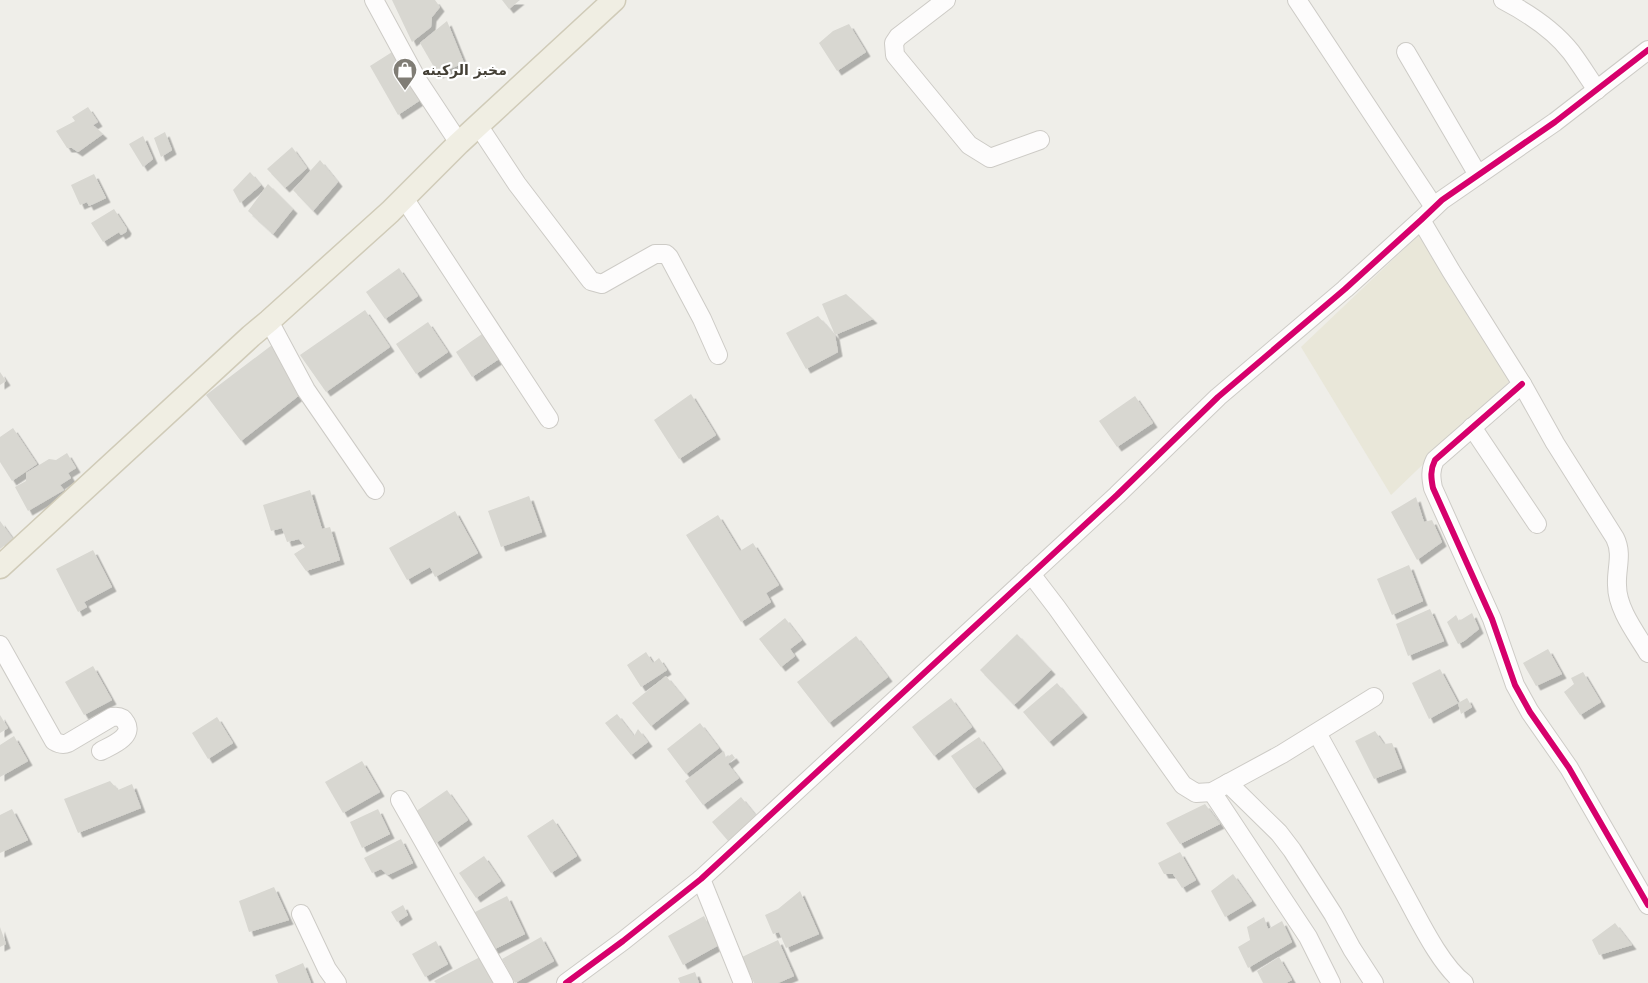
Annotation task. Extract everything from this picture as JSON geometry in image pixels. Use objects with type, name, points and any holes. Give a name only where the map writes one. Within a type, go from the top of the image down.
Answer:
[{"type":"main road","points":[[0,567],[144,433],[404,198],[459,143],[614,0]]},
{"type":"street","points":[[374,0],[418,81],[459,143]]},
{"type":"street","points":[[946,0],[898,36],[894,43],[896,55],[969,145],[990,158],[1040,140]]},
{"type":"street","points":[[1297,0],[1434,207]]},
{"type":"street","points":[[1503,0],[1528,13],[1554,34],[1570,51],[1597,90]]},
{"type":"street","points":[[566,983],[623,941],[701,879],[1117,495],[1218,396],[1345,289],[1442,200],[1597,90],[1648,50]]},
{"type":"street","points":[[1406,52],[1478,175]]},
{"type":"street","points":[[478,126],[517,184],[591,281],[602,284],[655,254],[666,254],[702,319],[718,355]]},
{"type":"street","points":[[404,198],[549,419]]},
{"type":"street","points":[[1421,220],[1522,384],[1555,443],[1615,538],[1619,546],[1620,559],[1617,584],[1618,597],[1621,606],[1648,653]]},
{"type":"street","points":[[269,321],[306,390],[375,490]]},
{"type":"street","points":[[1522,384],[1435,460],[1431,471],[1433,488],[1492,619],[1515,685],[1530,712],[1569,768],[1648,905]]},
{"type":"street","points":[[1472,427],[1537,524]]},
{"type":"street","points":[[1031,574],[1183,784],[1196,793],[1212,792],[1282,754],[1374,697]]},
{"type":"street","points":[[0,645],[54,741],[57,743],[68,744],[112,717],[122,718],[128,727],[127,733],[124,737],[100,751]]},
{"type":"street","points":[[1317,733],[1421,922],[1444,961],[1455,976],[1464,983]]},
{"type":"street","points":[[1228,783],[1279,833],[1292,850],[1374,983]]},
{"type":"street","points":[[1212,792],[1308,937],[1331,983]]},
{"type":"street","points":[[400,800],[504,983]]},
{"type":"street","points":[[701,879],[743,983]]},
{"type":"street","points":[[301,914],[328,969],[337,983]]},
{"type":"shaded area","points":[[1423,231],[1515,376],[1391,495],[1301,347]]},
{"type":"building","points":[[392,0],[435,0],[440,7],[432,17],[431,27],[412,42]]},
{"type":"building","points":[[502,0],[520,0],[509,9]]},
{"type":"building","points":[[447,21],[464,63],[438,74],[420,43]]},
{"type":"building","points":[[849,24],[866,52],[837,71],[819,43],[833,31]]},
{"type":"building","points":[[400,47],[428,95],[398,115],[370,66]]},
{"type":"building","points":[[88,107],[98,122],[93,125],[103,134],[78,152],[72,148],[67,148],[56,131],[75,121],[72,117]]},
{"type":"building","points":[[165,132],[172,150],[161,157],[154,138]]},
{"type":"building","points":[[143,136],[153,159],[143,167],[129,144]]},
{"type":"building","points":[[292,147],[307,168],[285,188],[267,169]]},
{"type":"building","points":[[320,160],[338,182],[313,211],[293,190]]},
{"type":"building","points":[[250,172],[261,185],[240,203],[233,190]]},
{"type":"building","points":[[94,174],[106,198],[89,206],[87,202],[80,205],[71,185]]},
{"type":"building","points":[[268,184],[293,209],[273,234],[248,211]]},
{"type":"building","points":[[114,209],[127,229],[126,232],[121,235],[119,232],[103,242],[91,223]]},
{"type":"building","points":[[399,268],[418,296],[385,319],[366,292]]},
{"type":"building","points":[[846,294],[873,319],[835,335],[822,304]]},
{"type":"building","points":[[365,310],[390,347],[326,392],[300,355]]},
{"type":"building","points":[[818,316],[835,335],[838,352],[806,369],[786,333]]},
{"type":"building","points":[[428,322],[448,352],[416,374],[396,344]]},
{"type":"building","points":[[482,334],[499,359],[472,377],[456,352]]},
{"type":"building","points":[[272,345],[306,390],[241,441],[206,395]]},
{"type":"building","points":[[0,372],[6,381],[0,385]]},
{"type":"building","points":[[691,394],[716,435],[679,459],[654,420]]},
{"type":"building","points":[[1135,396],[1153,423],[1117,447],[1099,421]]},
{"type":"building","points":[[13,428],[37,464],[12,481],[0,462],[0,437]]},
{"type":"building","points":[[67,453],[76,468],[68,473],[71,478],[60,485],[64,490],[28,511],[15,487],[26,481],[26,473],[49,459],[56,460]]},
{"type":"building","points":[[310,490],[322,529],[330,527],[340,560],[306,571],[294,554],[305,547],[299,539],[287,542],[282,528],[271,531],[263,505]]},
{"type":"building","points":[[529,496],[542,532],[501,547],[488,511]]},
{"type":"building","points":[[1416,497],[1424,522],[1432,520],[1442,542],[1417,560],[1391,512]]},
{"type":"building","points":[[455,511],[478,553],[435,577],[430,567],[407,580],[389,548]]},
{"type":"building","points":[[718,515],[740,551],[753,543],[779,585],[766,593],[771,602],[741,622],[686,535]]},
{"type":"building","points":[[0,521],[13,539],[0,549]]},
{"type":"building","points":[[93,550],[112,587],[84,602],[87,607],[78,612],[56,569]]},
{"type":"building","points":[[1409,565],[1423,601],[1392,615],[1377,579]]},
{"type":"building","points":[[1430,609],[1444,641],[1408,656],[1396,624]]},
{"type":"building","points":[[1472,613],[1479,629],[1458,644],[1447,622],[1456,615],[1459,621]]},
{"type":"building","points":[[785,618],[802,640],[790,649],[795,656],[781,667],[759,639]]},
{"type":"building","points":[[1017,634],[1051,670],[1014,705],[980,670]]},
{"type":"building","points":[[856,636],[888,677],[829,723],[797,682]]},
{"type":"building","points":[[1548,649],[1562,674],[1536,686],[1523,663]]},
{"type":"building","points":[[646,652],[653,663],[659,658],[667,670],[641,687],[627,665]]},
{"type":"building","points":[[93,666],[112,700],[84,715],[65,682]]},
{"type":"building","points":[[1440,669],[1458,703],[1429,719],[1412,683]]},
{"type":"building","points":[[1583,672],[1601,702],[1580,715],[1564,692],[1574,684],[1571,678]]},
{"type":"building","points":[[666,676],[685,699],[651,726],[632,703]]},
{"type":"building","points":[[1057,683],[1083,713],[1049,742],[1023,712]]},
{"type":"building","points":[[951,698],[972,727],[934,756],[912,727]]},
{"type":"building","points":[[1467,698],[1472,707],[1461,714],[1458,703]]},
{"type":"building","points":[[617,714],[634,736],[638,729],[648,742],[631,755],[605,723]]},
{"type":"building","points":[[0,715],[8,728],[0,733]]},
{"type":"building","points":[[217,717],[233,743],[208,759],[192,733]]},
{"type":"building","points":[[700,723],[719,748],[686,774],[667,749]]},
{"type":"building","points":[[1375,731],[1384,744],[1392,743],[1402,768],[1374,779],[1355,741]]},
{"type":"building","points":[[14,736],[28,761],[0,777],[0,745]]},
{"type":"building","points":[[979,737],[1002,769],[974,789],[951,756]]},
{"type":"building","points":[[724,751],[726,758],[732,754],[735,758],[728,764],[739,778],[703,805],[685,781]]},
{"type":"building","points":[[362,761],[380,792],[343,813],[325,782]]},
{"type":"building","points":[[110,781],[118,790],[132,784],[141,808],[78,833],[64,799]]},
{"type":"building","points":[[447,790],[468,820],[436,843],[415,812]]},
{"type":"building","points":[[741,797],[758,818],[730,843],[712,822]]},
{"type":"building","points":[[1205,804],[1220,824],[1180,844],[1166,823]]},
{"type":"building","points":[[12,809],[28,840],[0,853],[0,815]]},
{"type":"building","points":[[378,809],[390,834],[362,848],[350,822]]},
{"type":"building","points":[[553,819],[577,856],[551,873],[527,836]]},
{"type":"building","points":[[401,839],[413,863],[388,875],[381,869],[372,873],[364,858]]},
{"type":"building","points":[[1180,852],[1196,880],[1182,888],[1173,874],[1164,874],[1158,863]]},
{"type":"building","points":[[484,856],[501,881],[476,898],[459,873]]},
{"type":"building","points":[[1233,874],[1252,901],[1225,917],[1211,891]]},
{"type":"building","points":[[274,887],[289,920],[249,932],[239,901]]},
{"type":"building","points":[[800,891],[819,934],[786,948],[779,932],[773,934],[765,915],[778,909]]},
{"type":"building","points":[[507,896],[525,934],[491,951],[473,913]]},
{"type":"building","points":[[403,905],[408,915],[397,922],[391,912]]},
{"type":"building","points":[[704,916],[719,945],[683,965],[668,936]]},
{"type":"building","points":[[1264,917],[1268,929],[1282,921],[1292,942],[1248,968],[1238,947],[1250,940],[1247,927]]},
{"type":"building","points":[[1615,923],[1632,945],[1599,955],[1592,940]]},
{"type":"building","points":[[0,927],[6,944],[0,947]]},
{"type":"building","points":[[541,937],[554,961],[515,983],[502,959]]},
{"type":"building","points":[[778,940],[794,976],[778,983],[754,983],[742,957]]},
{"type":"building","points":[[436,941],[448,964],[425,977],[412,954]]},
{"type":"building","points":[[480,957],[493,983],[436,983],[434,981]]},
{"type":"building","points":[[1279,957],[1292,980],[1286,983],[1263,983],[1257,971]]},
{"type":"building","points":[[303,963],[311,983],[278,983],[275,975]]},
{"type":"building","points":[[695,972],[699,983],[680,983],[678,978]]},
{"type":"cycle path","points":[[566,983],[623,941],[701,879],[1117,495],[1218,397],[1345,289],[1442,200],[1555,122],[1648,50]]},
{"type":"cycle path","points":[[1522,384],[1435,460],[1431,474],[1433,488],[1492,619],[1515,685],[1530,712],[1569,768],[1648,905]]},
{"type":"place","name":"مخبز الركينه","points":[[405,91]]}]
